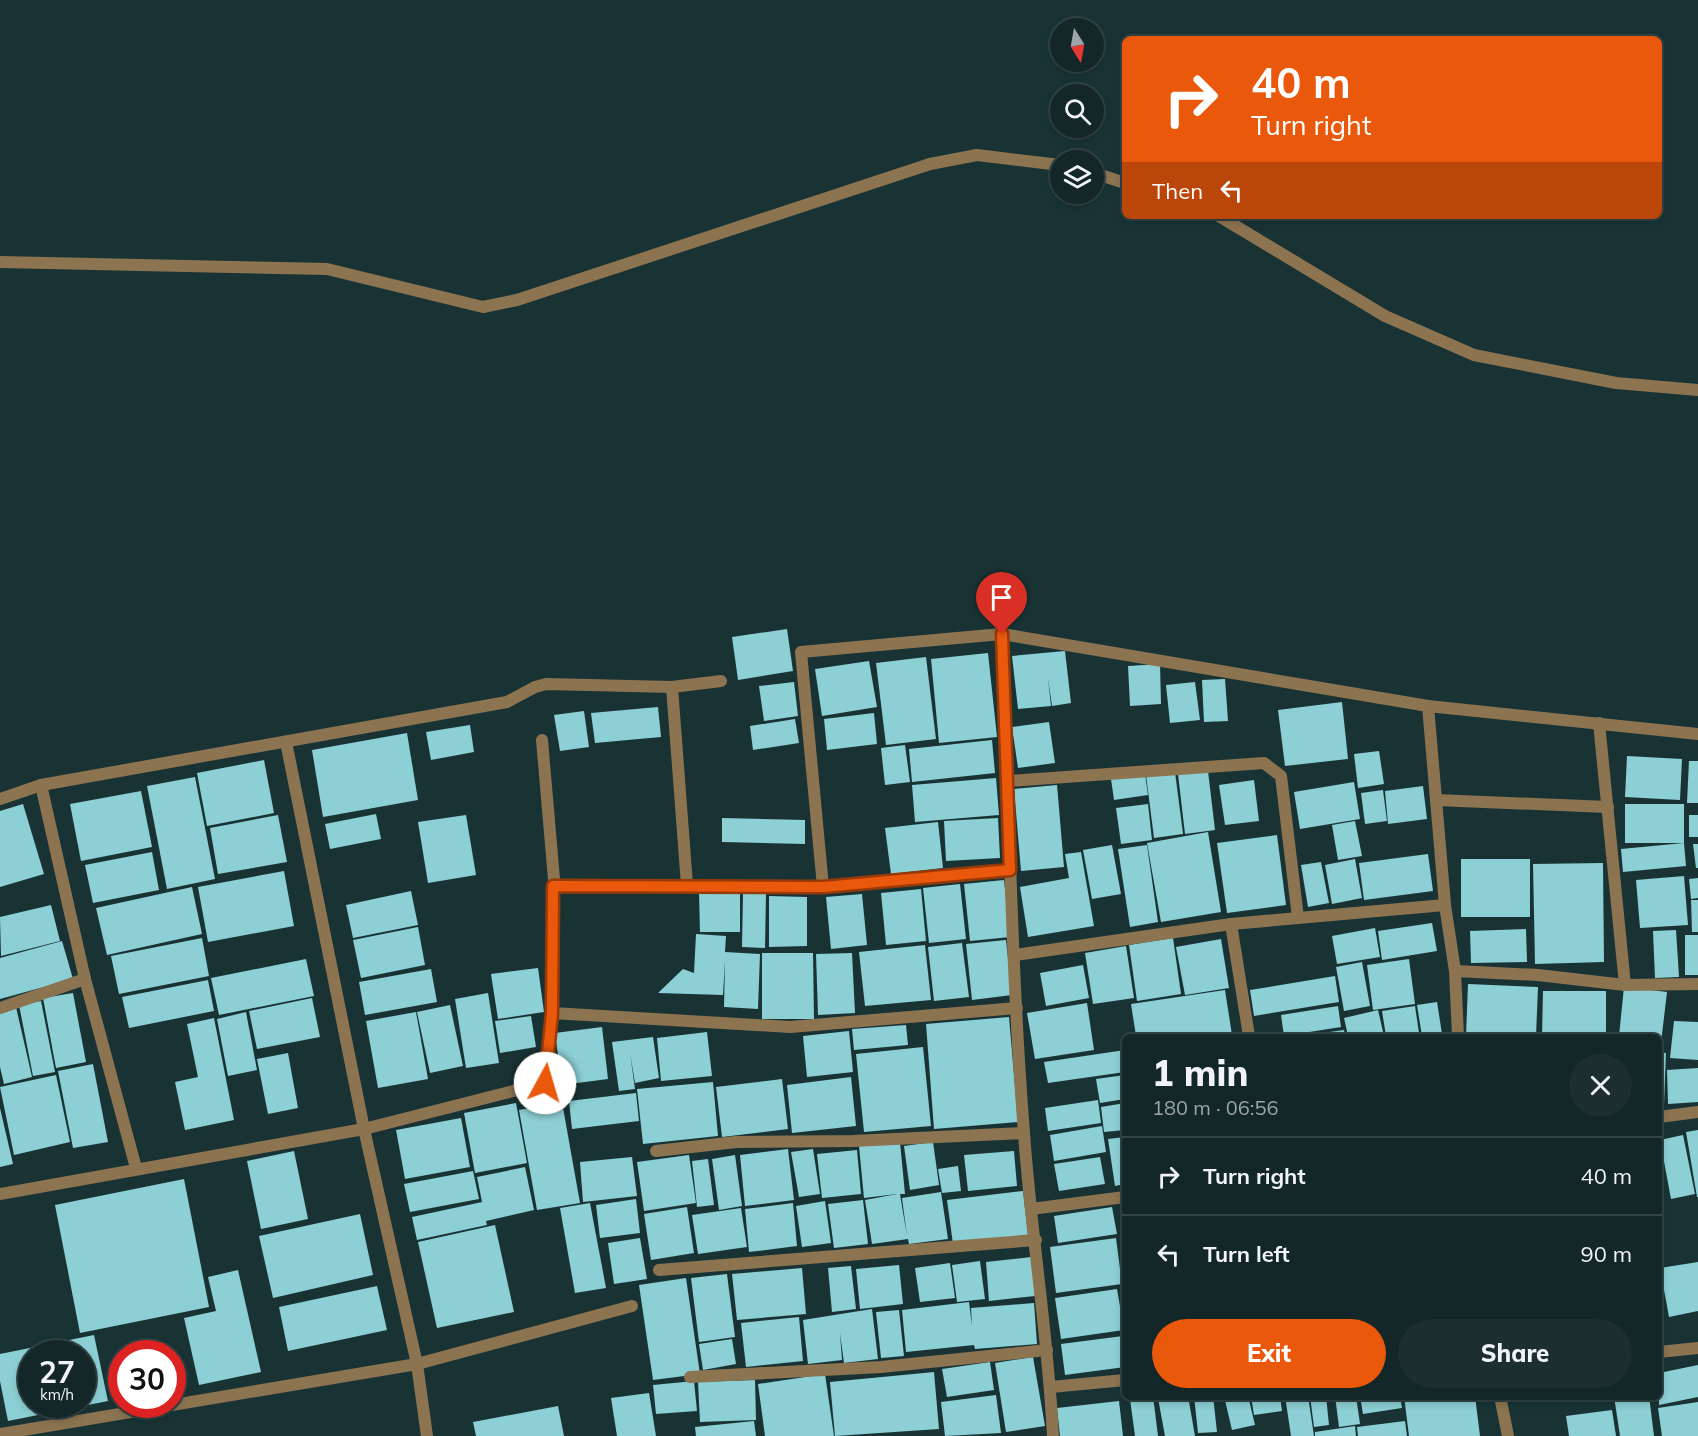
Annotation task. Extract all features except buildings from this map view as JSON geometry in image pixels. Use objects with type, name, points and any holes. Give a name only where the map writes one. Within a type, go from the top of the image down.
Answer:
[{"type":"street","points":[[0,262],[327,269],[483,307],[517,300],[930,164],[977,155],[1050,164]]},
{"type":"street","points":[[1104,176],[1122,182]]},
{"type":"street","points":[[1225,219],[1385,316],[1474,355],[1616,383],[1698,390]]},
{"type":"street","points":[[1002,634],[1010,870],[1023,1133],[1051,1387],[1053,1436]]},
{"type":"street","points":[[823,887],[801,652],[1002,634],[1428,706],[1698,734]]},
{"type":"street","points":[[0,799],[41,785],[507,702],[535,687],[546,684],[672,687],[721,681]]},
{"type":"street","points":[[672,687],[687,885]]},
{"type":"street","points":[[1428,706],[1445,905],[1455,971],[1458,1034]]},
{"type":"street","points":[[1599,723],[1625,985]]},
{"type":"street","points":[[0,1194],[364,1129],[545,1083],[552,1013],[553,886],[542,740]]},
{"type":"street","points":[[286,742],[364,1129],[417,1364],[427,1436]]},
{"type":"street","points":[[1008,781],[1264,763],[1281,776],[1298,918]]},
{"type":"street","points":[[41,785],[85,979],[136,1168]]},
{"type":"street","points":[[1436,800],[1608,807]]},
{"type":"street","points":[[553,886],[823,887],[1010,870]]},
{"type":"street","points":[[1015,955],[1231,924],[1445,905]]},
{"type":"street","points":[[1231,924],[1249,1034]]},
{"type":"street","points":[[1455,971],[1538,975],[1625,985],[1698,984]]},
{"type":"street","points":[[0,1008],[85,979]]},
{"type":"street","points":[[552,1013],[790,1027],[1017,1008]]},
{"type":"street","points":[[1662,1117],[1698,1112]]},
{"type":"street","points":[[656,1151],[736,1142],[853,1141],[1023,1133]]},
{"type":"street","points":[[1031,1209],[1122,1197]]},
{"type":"street","points":[[659,1270],[1036,1240]]},
{"type":"street","points":[[0,1434],[417,1364],[632,1306]]},
{"type":"street","points":[[1662,1352],[1698,1348]]},
{"type":"street","points":[[690,1377],[881,1367],[1047,1350]]},
{"type":"street","points":[[1051,1387],[1122,1380]]},
{"type":"street","points":[[1501,1400],[1508,1436]]},
{"type":"route","points":[[545,1083],[552,1013],[553,886],[823,887],[1010,870],[1002,634]]}]
